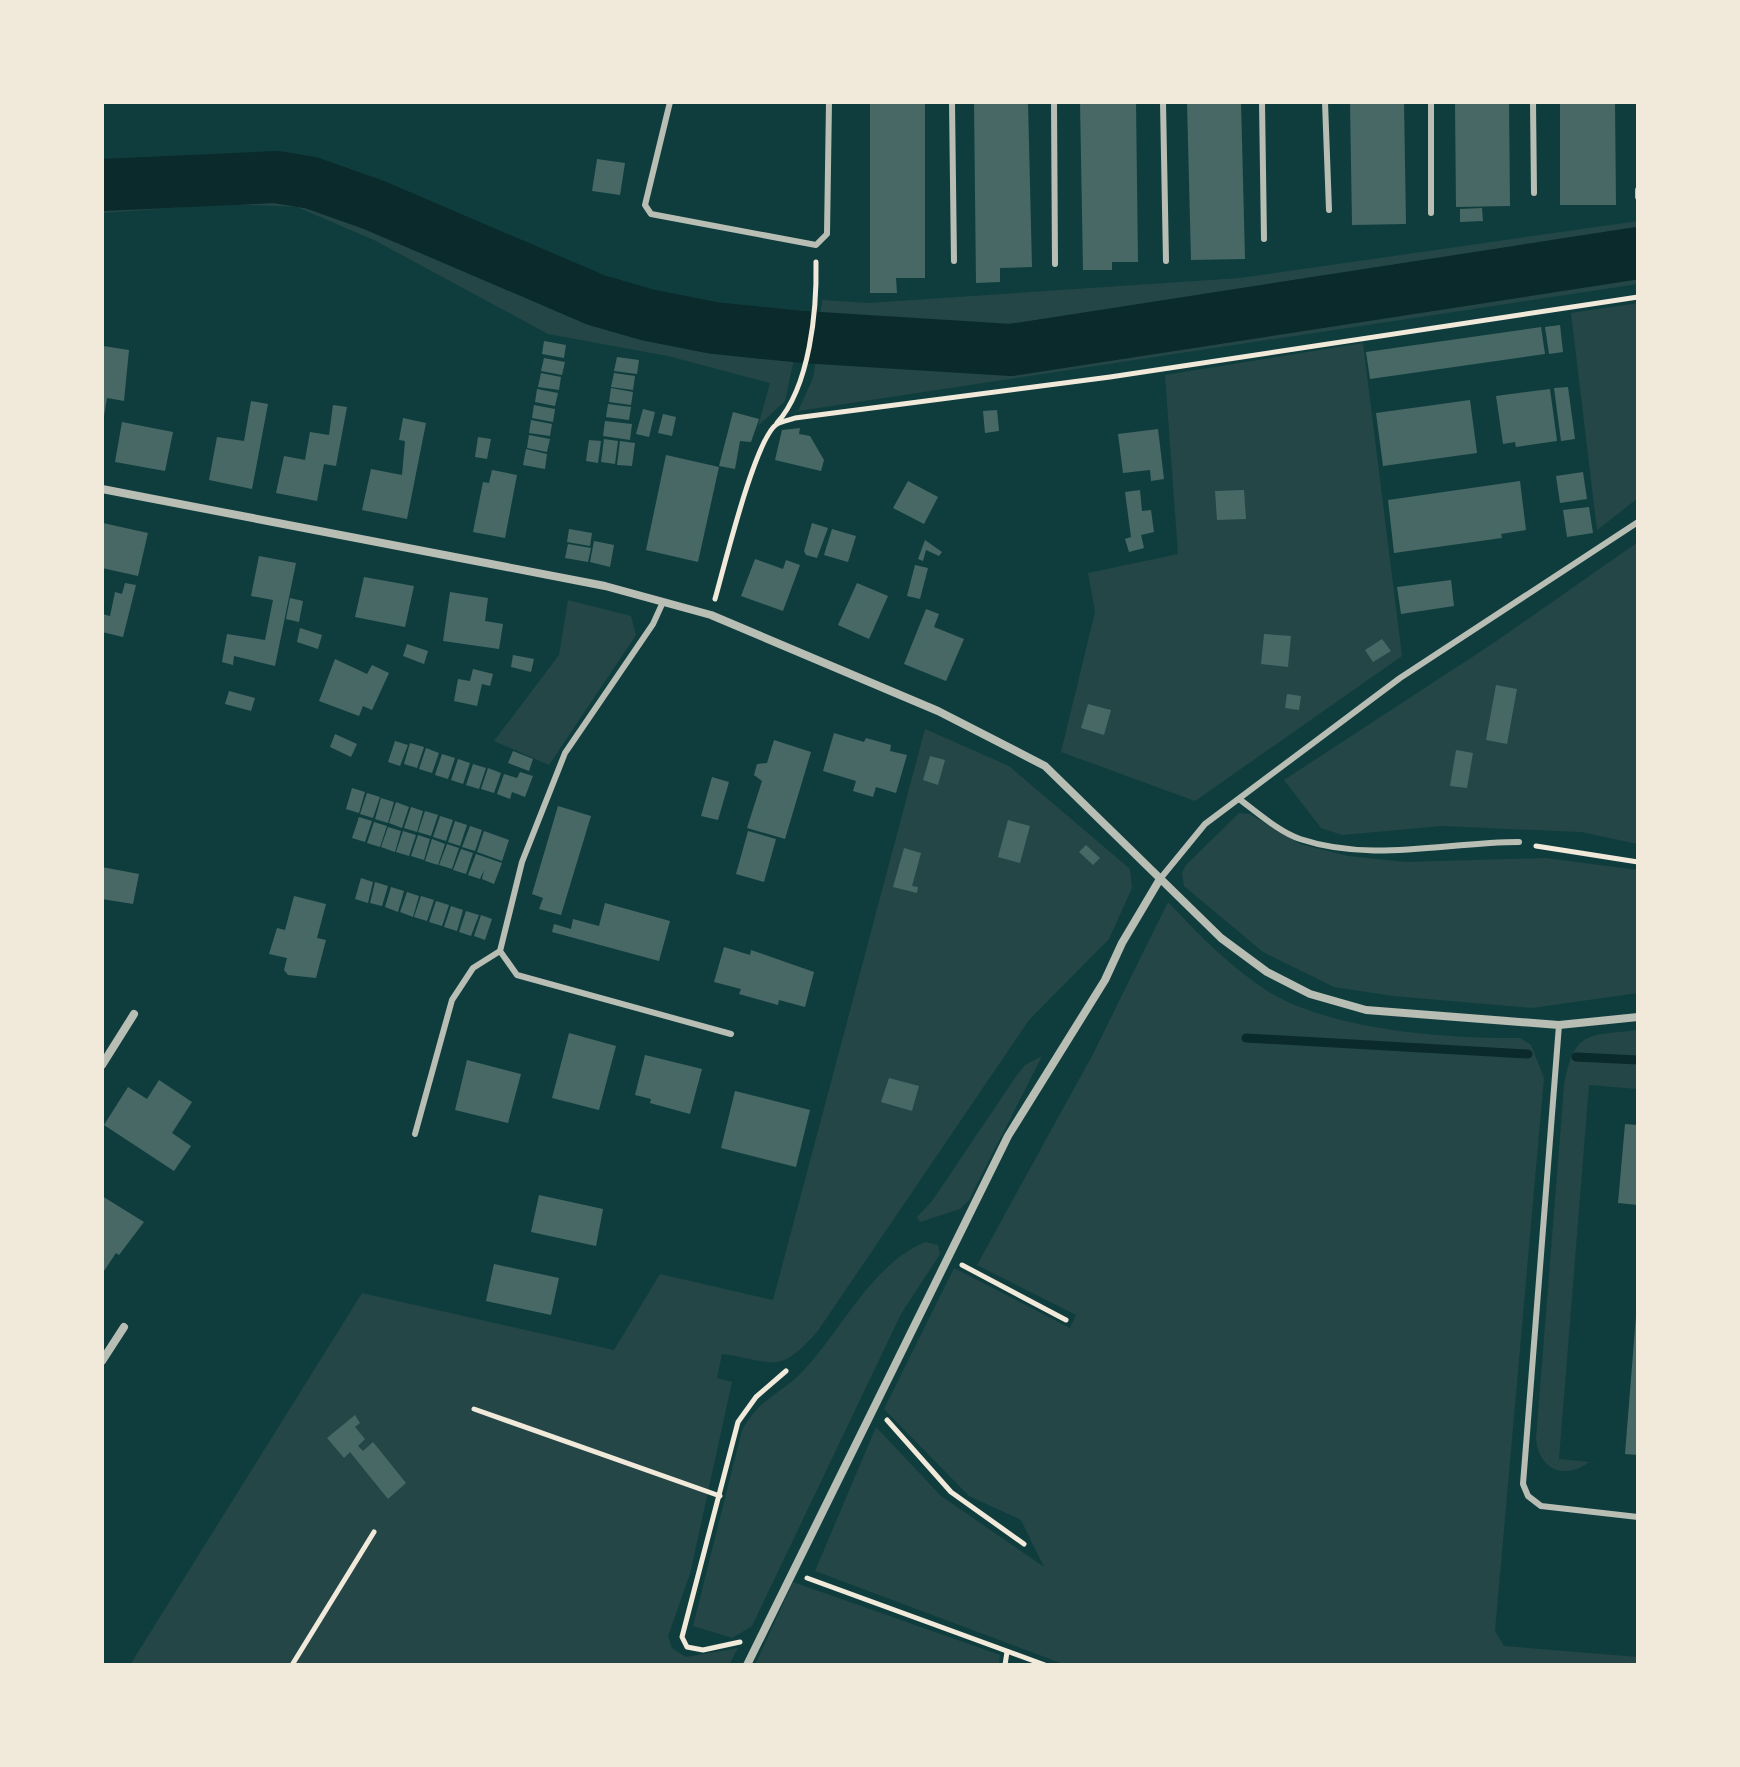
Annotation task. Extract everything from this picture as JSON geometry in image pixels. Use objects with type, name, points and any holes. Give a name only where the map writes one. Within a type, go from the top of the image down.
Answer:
[{"type":"street","points":[[102,489],[605,586],[711,615],[938,711],[1045,766],[1109,825],[1221,938],[1267,972],[1310,994],[1366,1010],[1559,1025],[1638,1017]]},
{"type":"street","points":[[747,1665],[873,1404],[1008,1136],[1105,980],[1122,943],[1160,879]]},
{"type":"street","points":[[102,1065],[134,1014]]},
{"type":"street","points":[[102,1361],[124,1327]]},
{"type":"lane","points":[[670,102],[645,205],[651,214],[816,245],[827,234],[829,102]]},
{"type":"lane","points":[[952,102],[954,261]]},
{"type":"lane","points":[[1054,102],[1055,264]]},
{"type":"lane","points":[[1163,102],[1166,261]]},
{"type":"lane","points":[[1262,102],[1264,239]]},
{"type":"lane","points":[[1325,102],[1329,210]]},
{"type":"lane","points":[[1431,102],[1431,213]]},
{"type":"lane","points":[[1533,102],[1534,193]]},
{"type":"lane","points":[[1638,190],[1638,197]]},
{"type":"lane","points":[[1160,879],[1205,824],[1400,678],[1638,522]]},
{"type":"lane","points":[[415,1134],[452,1000],[473,968],[500,951],[522,862],[565,753],[653,624],[663,602]]},
{"type":"lane","points":[[1239,799],[1297,839],[1344,849],[1397,852],[1478,842],[1519,842]]},
{"type":"lane","points":[[500,951],[517,975],[731,1034]]},
{"type":"lane","points":[[1559,1025],[1523,1484],[1528,1496],[1541,1506],[1638,1517]]},
{"type":"path","points":[[711,615],[750,478],[766,438],[792,406],[803,372],[816,284]]},
{"type":"path","points":[[776,424],[795,418],[1110,377],[1638,297]]},
{"type":"path","points":[[1519,842],[1638,862]]},
{"type":"path","points":[[947,1257],[1066,1320]]},
{"type":"path","points":[[761,1636],[703,1650],[682,1643],[738,1422],[756,1397],[786,1371]]},
{"type":"path","points":[[873,1404],[951,1492],[1024,1544]]},
{"type":"path","points":[[474,1409],[720,1496]]},
{"type":"path","points":[[292,1665],[374,1532]]},
{"type":"path","points":[[791,1572],[1045,1665]]},
{"type":"path","points":[[1005,1665],[1007,1652]]},
{"type":"shaded area","points":[[261,188],[303,195],[385,220],[541,289],[607,312],[688,330],[797,345],[785,401],[758,426],[770,383],[668,356],[548,334],[376,241],[297,207],[229,204],[102,213],[102,196]]},
{"type":"shaded area","points":[[1638,221],[1638,232],[1019,332],[936,333],[819,324],[822,300],[868,303],[1240,278]]},
{"type":"shaded area","points":[[1638,259],[1638,284],[798,411],[813,378],[818,346],[1005,358]]},
{"type":"shaded area","points":[[1638,303],[1638,498],[1597,530],[1571,313]]},
{"type":"shaded area","points":[[1363,343],[1402,656],[1195,801],[1061,752],[1095,612],[1088,573],[1178,554],[1165,375]]},
{"type":"shaded area","points":[[1638,542],[1638,844],[1581,832],[1442,826],[1342,835],[1321,828],[1284,780],[1492,644]]},
{"type":"shaded area","points":[[568,600],[631,616],[636,635],[549,765],[494,741],[559,655]]},
{"type":"shaded area","points":[[925,729],[1009,766],[1130,869],[1132,888],[1109,939],[1029,1020],[817,1332],[784,1360],[765,1362],[722,1354],[717,1378],[732,1382],[690,1574],[668,1636],[672,1648],[686,1657],[738,1648],[729,1665],[130,1665],[362,1293],[614,1350],[660,1274],[773,1300]]},
{"type":"shaded area","points":[[1239,813],[1250,814],[1300,844],[1348,856],[1406,862],[1546,858],[1638,870],[1638,993],[1532,1008],[1393,996],[1334,987],[1263,952],[1184,886],[1182,873],[1186,865]]},
{"type":"shaded area","points":[[1168,902],[1241,972],[1294,1005],[1356,1024],[1390,1030],[1459,1037],[1520,1038],[1531,1045],[1544,1078],[1495,1631],[1504,1646],[1638,1657],[1638,1665],[1066,1665],[815,1571],[876,1427],[941,1496],[1044,1567],[1021,1520],[969,1496],[884,1409],[954,1268],[1070,1328],[1076,1315],[977,1265],[1093,1054]]},
{"type":"shaded area","points":[[1638,1030],[1638,1089],[1589,1085],[1559,1459],[1589,1462],[1571,1471],[1562,1471],[1554,1469],[1542,1458],[1536,1439],[1564,1086],[1578,1045],[1606,1033]]},
{"type":"shaded area","points":[[1042,1056],[969,1200],[960,1209],[920,1222],[917,1217],[932,1201],[1017,1075],[1025,1065]]},
{"type":"shaded area","points":[[925,1242],[938,1245],[940,1254],[901,1314],[752,1626],[732,1638],[693,1626],[742,1430],[763,1404],[803,1371],[873,1282],[906,1252]]},
{"type":"shaded area","points":[[793,1582],[1000,1655],[999,1665],[755,1665]]},
{"type":"building","points":[[870,102],[925,102],[925,278],[896,278],[897,293],[870,293]]},
{"type":"building","points":[[974,102],[1028,102],[1032,267],[1000,268],[1000,282],[976,283]]},
{"type":"building","points":[[1080,102],[1136,102],[1138,262],[1112,262],[1112,270],[1083,270]]},
{"type":"building","points":[[1187,102],[1241,102],[1245,259],[1191,260]]},
{"type":"building","points":[[1350,102],[1404,102],[1406,224],[1352,225]]},
{"type":"building","points":[[1455,102],[1509,102],[1510,206],[1456,207]]},
{"type":"building","points":[[1560,102],[1615,102],[1616,205],[1560,205]]},
{"type":"building","points":[[597,159],[625,163],[620,195],[592,191]]},
{"type":"building","points":[[1482,208],[1483,221],[1460,222],[1460,209]]},
{"type":"building","points":[[1560,325],[1563,352],[1549,354],[1545,327]]},
{"type":"building","points":[[1541,327],[1545,354],[1370,379],[1366,352]]},
{"type":"building","points":[[544,341],[566,345],[564,358],[542,354]]},
{"type":"building","points":[[103,346],[129,350],[124,401],[107,398],[104,416]]},
{"type":"building","points":[[617,357],[639,360],[637,374],[614,371]]},
{"type":"building","points":[[544,358],[565,362],[562,375],[541,371]]},
{"type":"building","points":[[541,373],[561,377],[559,390],[538,387]]},
{"type":"building","points":[[614,373],[635,376],[633,390],[611,387]]},
{"type":"building","points":[[1568,387],[1575,439],[1561,441],[1554,388]]},
{"type":"building","points":[[611,388],[633,392],[631,405],[609,402]]},
{"type":"building","points":[[537,389],[558,393],[555,406],[535,402]]},
{"type":"building","points":[[1550,389],[1557,441],[1516,447],[1515,442],[1503,444],[1496,396]]},
{"type":"building","points":[[1470,400],[1477,453],[1383,466],[1376,413]]},
{"type":"building","points":[[251,401],[268,404],[252,489],[209,480],[217,437],[244,441]]},
{"type":"building","points":[[608,404],[631,407],[629,420],[606,417]]},
{"type":"building","points":[[333,405],[347,407],[336,466],[324,464],[317,501],[276,493],[284,456],[305,460],[310,432],[329,435]]},
{"type":"building","points":[[534,405],[555,409],[553,422],[532,418]]},
{"type":"building","points":[[643,409],[655,412],[649,437],[636,434]]},
{"type":"building","points":[[997,410],[999,431],[985,433],[983,411]]},
{"type":"building","points":[[733,412],[759,419],[751,442],[740,441],[735,469],[719,466]]},
{"type":"building","points":[[663,414],[676,417],[672,436],[658,433]]},
{"type":"building","points":[[403,418],[426,423],[407,519],[362,510],[371,469],[402,475],[405,441],[399,440]]},
{"type":"building","points":[[531,420],[552,424],[550,436],[529,433]]},
{"type":"building","points":[[605,421],[632,424],[630,440],[603,436]]},
{"type":"building","points":[[122,422],[173,432],[165,471],[115,462]]},
{"type":"building","points":[[800,428],[799,434],[810,436],[824,460],[821,471],[775,460],[782,430]]},
{"type":"building","points":[[1158,429],[1164,479],[1151,481],[1150,470],[1123,473],[1118,434]]},
{"type":"building","points":[[529,435],[550,439],[547,452],[527,448]]},
{"type":"building","points":[[478,437],[491,439],[487,459],[475,457]]},
{"type":"building","points":[[604,439],[618,441],[615,464],[601,462]]},
{"type":"building","points":[[589,440],[601,441],[598,463],[586,461]]},
{"type":"building","points":[[620,441],[635,443],[632,466],[617,465]]},
{"type":"building","points":[[526,449],[547,454],[545,469],[523,465]]},
{"type":"building","points":[[666,455],[719,467],[698,562],[646,550]]},
{"type":"building","points":[[492,470],[517,475],[505,538],[473,532],[483,482],[489,483]]},
{"type":"building","points":[[1583,472],[1587,499],[1560,503],[1556,476]]},
{"type":"building","points":[[908,481],[938,497],[924,524],[893,508]]},
{"type":"building","points":[[1520,481],[1526,530],[1501,534],[1502,538],[1394,553],[1388,500]]},
{"type":"building","points":[[1140,490],[1142,511],[1151,510],[1154,532],[1141,535],[1144,548],[1129,552],[1125,539],[1131,537],[1125,492]]},
{"type":"building","points":[[1244,490],[1246,519],[1217,520],[1215,491]]},
{"type":"building","points":[[1589,507],[1593,533],[1567,537],[1563,510]]},
{"type":"building","points":[[103,523],[148,533],[138,576],[102,568]]},
{"type":"building","points":[[812,523],[828,528],[817,558],[806,555],[804,551]]},
{"type":"building","points":[[569,529],[592,533],[590,546],[567,542]]},
{"type":"building","points":[[832,529],[856,536],[848,562],[824,555]]},
{"type":"building","points":[[925,540],[942,552],[939,556],[926,550],[923,561],[918,559]]},
{"type":"building","points":[[594,541],[614,545],[610,567],[590,562]]},
{"type":"building","points":[[568,544],[591,548],[588,562],[565,558]]},
{"type":"building","points":[[259,556],[296,563],[275,666],[234,656],[233,665],[222,662],[227,634],[265,640],[273,600],[251,596]]},
{"type":"building","points":[[755,559],[783,569],[786,560],[800,565],[783,611],[741,596]]},
{"type":"building","points":[[915,565],[928,568],[920,599],[907,596]]},
{"type":"building","points":[[364,577],[414,586],[405,627],[355,617]]},
{"type":"building","points":[[1451,580],[1454,606],[1401,614],[1397,587]]},
{"type":"building","points":[[125,583],[136,585],[123,637],[102,632],[102,614],[110,616],[115,592],[122,594]]},
{"type":"building","points":[[857,583],[888,596],[869,639],[838,625]]},
{"type":"building","points":[[450,592],[488,598],[485,621],[503,624],[499,649],[443,641]]},
{"type":"building","points":[[290,598],[303,601],[299,622],[286,619]]},
{"type":"building","points":[[926,609],[939,614],[934,627],[964,639],[946,681],[904,664]]},
{"type":"building","points":[[300,628],[322,635],[318,649],[297,642]]},
{"type":"building","points":[[1264,634],[1291,636],[1288,667],[1261,664]]},
{"type":"building","points":[[1382,639],[1391,651],[1373,662],[1365,650]]},
{"type":"building","points":[[407,644],[428,651],[424,664],[403,656]]},
{"type":"building","points":[[513,655],[534,659],[531,672],[511,667]]},
{"type":"building","points":[[335,659],[367,674],[372,665],[389,673],[372,710],[363,706],[359,716],[319,701]]},
{"type":"building","points":[[473,669],[493,674],[490,686],[482,684],[477,706],[454,701],[458,679],[470,681]]},
{"type":"building","points":[[1496,685],[1517,689],[1507,744],[1486,740]]},
{"type":"building","points":[[229,691],[255,698],[251,711],[225,704]]},
{"type":"building","points":[[1287,694],[1301,696],[1299,710],[1285,708]]},
{"type":"building","points":[[1088,704],[1111,710],[1104,735],[1081,728]]},
{"type":"building","points":[[834,733],[864,742],[866,738],[891,745],[890,751],[907,755],[896,793],[876,787],[873,797],[853,791],[856,781],[823,771]]},
{"type":"building","points":[[335,734],[357,744],[351,757],[330,747]]},
{"type":"building","points":[[774,740],[811,752],[785,839],[747,828],[762,781],[754,775],[757,764],[767,763]]},
{"type":"building","points":[[395,741],[408,745],[400,766],[388,762]]},
{"type":"building","points":[[410,743],[424,747],[417,768],[404,764]]},
{"type":"building","points":[[426,748],[439,753],[432,773],[419,769]]},
{"type":"building","points":[[1456,750],[1473,753],[1467,788],[1450,786]]},
{"type":"building","points":[[513,751],[533,759],[529,771],[508,763]]},
{"type":"building","points":[[442,754],[455,758],[448,779],[435,775]]},
{"type":"building","points":[[930,756],[945,760],[938,785],[923,780]]},
{"type":"building","points":[[458,759],[470,763],[463,784],[451,780]]},
{"type":"building","points":[[473,764],[486,768],[479,789],[466,785]]},
{"type":"building","points":[[488,768],[501,773],[494,793],[481,789]]},
{"type":"building","points":[[520,772],[533,776],[525,797],[512,792],[510,799],[497,794],[504,774],[517,778]]},
{"type":"building","points":[[712,777],[729,782],[718,820],[701,816]]},
{"type":"building","points":[[352,788],[365,792],[359,813],[346,809]]},
{"type":"building","points":[[367,793],[380,797],[373,818],[360,814]]},
{"type":"building","points":[[381,798],[394,802],[388,823],[375,819]]},
{"type":"building","points":[[396,802],[409,807],[402,828],[389,823]]},
{"type":"building","points":[[558,806],[591,816],[561,915],[539,909],[543,898],[532,894]]},
{"type":"building","points":[[411,807],[423,811],[417,832],[404,828]]},
{"type":"building","points":[[425,811],[438,815],[431,836],[418,832]]},
{"type":"building","points":[[440,816],[453,820],[446,841],[433,837]]},
{"type":"building","points":[[359,817],[372,821],[365,842],[352,838]]},
{"type":"building","points":[[1008,820],[1030,826],[1020,863],[998,857]]},
{"type":"building","points":[[455,821],[467,825],[460,846],[448,842]]},
{"type":"building","points":[[374,822],[387,826],[380,847],[367,843]]},
{"type":"building","points":[[470,826],[482,830],[475,851],[462,847]]},
{"type":"building","points":[[388,827],[401,831],[395,852],[381,847]]},
{"type":"building","points":[[403,831],[416,835],[409,856],[396,852]]},
{"type":"building","points":[[484,831],[509,840],[502,861],[477,852]]},
{"type":"building","points":[[748,831],[776,839],[764,882],[736,874]]},
{"type":"building","points":[[418,835],[430,839],[424,860],[411,856]]},
{"type":"building","points":[[432,839],[445,844],[438,865],[425,861]]},
{"type":"building","points":[[447,844],[459,848],[452,869],[439,865]]},
{"type":"building","points":[[1086,845],[1100,858],[1093,865],[1079,852]]},
{"type":"building","points":[[904,848],[921,853],[912,886],[918,887],[917,893],[893,887]]},
{"type":"building","points":[[461,849],[473,853],[466,874],[453,870]]},
{"type":"building","points":[[476,854],[502,863],[494,884],[482,879],[484,870],[480,879],[468,875]]},
{"type":"building","points":[[102,867],[139,874],[133,904],[102,899]]},
{"type":"building","points":[[361,878],[373,882],[368,903],[355,899]]},
{"type":"building","points":[[375,882],[388,886],[382,906],[370,903]]},
{"type":"building","points":[[391,887],[404,891],[398,912],[385,907]]},
{"type":"building","points":[[407,892],[419,896],[413,917],[400,912]]},
{"type":"building","points":[[294,896],[326,904],[317,938],[326,940],[316,978],[288,975],[284,970],[287,958],[269,954],[277,928],[285,930]]},
{"type":"building","points":[[421,896],[434,900],[427,921],[414,917]]},
{"type":"building","points":[[436,901],[449,905],[442,926],[429,922]]},
{"type":"building","points":[[605,903],[670,921],[659,961],[552,932],[554,924],[571,929],[573,919],[599,926]]},
{"type":"building","points":[[451,906],[463,910],[457,931],[444,927]]},
{"type":"building","points":[[466,911],[479,915],[471,936],[459,932]]},
{"type":"building","points":[[481,915],[492,919],[485,940],[474,936]]},
{"type":"building","points":[[724,947],[750,955],[751,950],[814,972],[805,1007],[779,1000],[778,1005],[739,994],[741,989],[714,982]]},
{"type":"building","points":[[569,1033],[616,1046],[599,1110],[552,1098]]},
{"type":"building","points":[[645,1055],[702,1069],[690,1114],[650,1103],[651,1099],[635,1095]]},
{"type":"building","points":[[467,1060],[521,1074],[508,1123],[455,1110]]},
{"type":"building","points":[[889,1078],[919,1086],[912,1111],[881,1102]]},
{"type":"building","points":[[159,1080],[192,1102],[172,1133],[191,1146],[174,1171],[104,1125],[128,1087],[147,1099]]},
{"type":"building","points":[[735,1091],[810,1110],[796,1167],[721,1148]]},
{"type":"building","points":[[1625,1124],[1638,1125],[1638,1205],[1618,1203]]},
{"type":"building","points":[[539,1195],[603,1209],[596,1246],[531,1232]]},
{"type":"building","points":[[102,1196],[144,1222],[102,1274]]},
{"type":"building","points":[[494,1264],[559,1278],[551,1315],[486,1301]]},
{"type":"building","points":[[1638,1317],[1638,1455],[1625,1454]]},
{"type":"building","points":[[355,1415],[360,1423],[355,1427],[365,1439],[358,1446],[363,1451],[373,1442],[406,1483],[388,1499],[350,1452],[344,1458],[327,1438]]},
{"type":"waterway","points":[[102,185],[276,177],[312,183],[374,205],[596,300],[648,315],[714,328],[803,337],[1011,350],[1638,253]]},
{"type":"waterway","points":[[1246,1038],[1528,1054]]},
{"type":"waterway","points":[[1576,1057],[1638,1060]]}]
